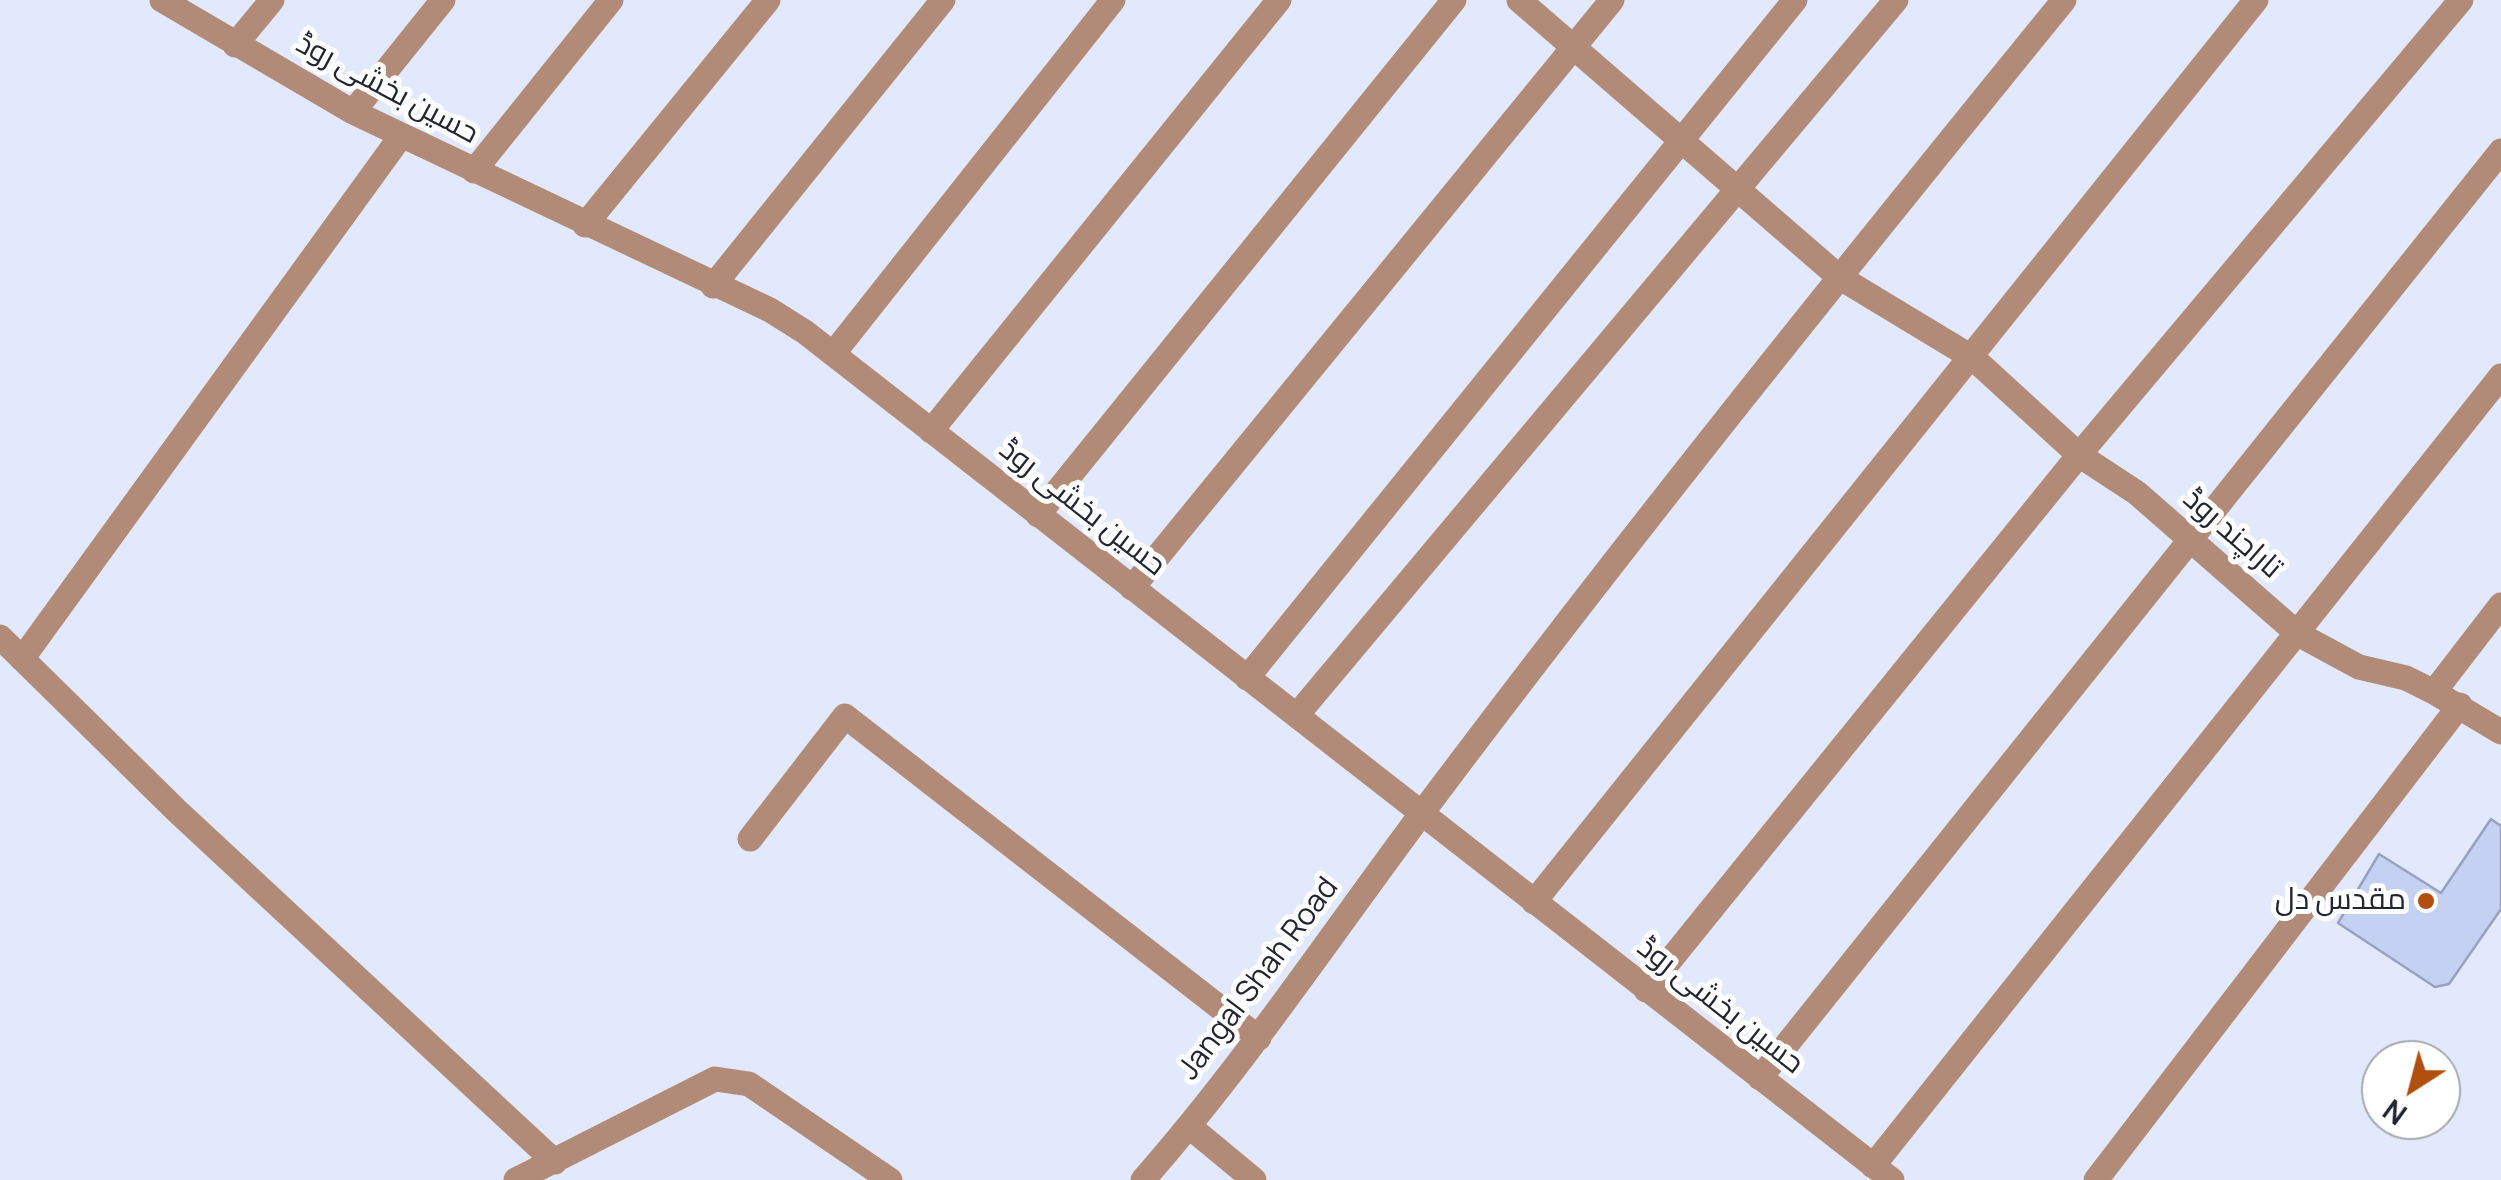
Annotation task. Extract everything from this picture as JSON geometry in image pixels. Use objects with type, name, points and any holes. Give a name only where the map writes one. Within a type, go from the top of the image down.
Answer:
[{"type":"street","name":"حسین بخشی روڈ","points":[[162,0],[353,112],[585,226],[770,310],[833,354],[1297,714],[1882,1173]]},
{"type":"street","points":[[235,45],[272,0]]},
{"type":"street","points":[[353,112],[443,0]]},
{"type":"street","points":[[474,171],[611,0]]},
{"type":"street","points":[[585,226],[768,0]]},
{"type":"street","points":[[713,286],[943,0]]},
{"type":"street","points":[[833,354],[1113,0]]},
{"type":"street","points":[[931,431],[1279,0]]},
{"type":"street","points":[[1038,515],[1454,0]]},
{"type":"street","name":"تاراچند روڈ","points":[[1518,0],[1838,277],[1973,358],[2078,455],[2137,493],[2298,634],[2358,667],[2406,678],[2460,705],[2501,732]]},
{"type":"street","points":[[1132,588],[1612,0]]},
{"type":"street","points":[[1247,678],[1795,0]]},
{"type":"street","points":[[1297,714],[1896,0]]},
{"type":"street","name":"Jangal Shah Road","points":[[1143,1180],[1190,1127],[1422,813],[1838,277],[2064,0]]},
{"type":"street","points":[[1534,902],[2256,0]]},
{"type":"street","points":[[1646,990],[2078,455],[2462,0]]},
{"type":"street","points":[[22,658],[402,136]]},
{"type":"street","points":[[1760,1078],[2501,151]]},
{"type":"street","points":[[1882,1173],[2501,376]]},
{"type":"street","points":[[2434,692],[2501,605]]},
{"type":"street","points":[[0,637],[177,811],[555,1162]]},
{"type":"street","points":[[2096,1180],[2460,705]]},
{"type":"street","points":[[750,839],[845,716],[1258,1038]]},
{"type":"street","points":[[516,1180],[715,1079],[749,1084],[774,1098],[890,1180]]},
{"type":"street","points":[[1190,1127],[1254,1180]]},
{"type":"building","name":"مقدس دل","points":[[2491,819],[2501,826],[2501,909],[2449,984],[2435,987],[2338,923],[2379,854],[2441,893]]},
{"type":"place","name":"مقدس دل","points":[[2426,901]]}]
